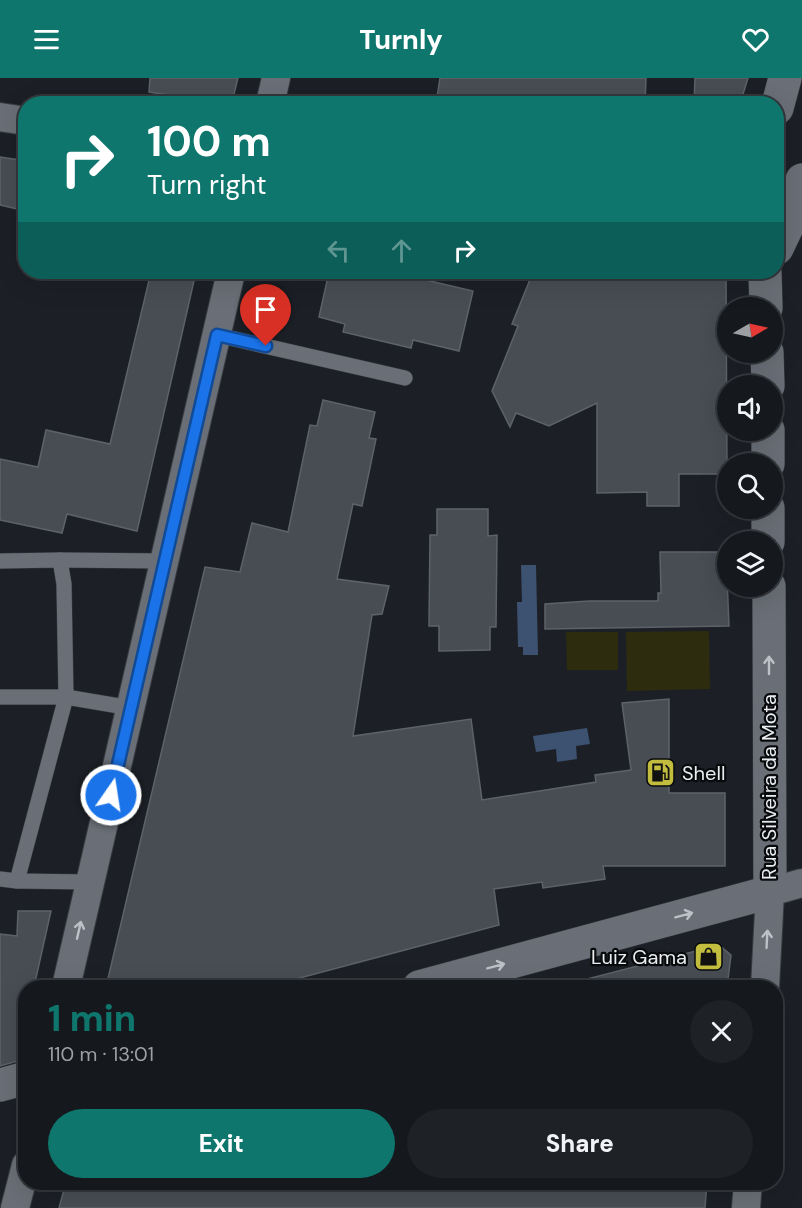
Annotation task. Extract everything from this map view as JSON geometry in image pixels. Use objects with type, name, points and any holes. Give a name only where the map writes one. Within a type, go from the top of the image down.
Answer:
[{"type":"main road","points":[[780,96],[785,78]]},
{"type":"main road","points":[[786,230],[802,180]]},
{"type":"main road","points":[[765,279],[766,297]]},
{"type":"main road","name":"Rua Silveira da Mota","points":[[769,597],[770,892]]},
{"type":"main road","points":[[445,980],[770,892]]},
{"type":"main road","points":[[0,1085],[18,1080]]},
{"type":"street","points":[[272,96],[276,78]]},
{"type":"street","points":[[0,117],[18,120]]},
{"type":"street","points":[[68,980],[229,279]]},
{"type":"street","points":[[770,892],[802,883]]},
{"type":"street","name":"Rua Silveira da Mota","points":[[765,980],[770,892]]},
{"type":"street","points":[[15,1208],[20,1190]]},
{"type":"street","points":[[746,1208],[747,1190]]},
{"type":"lane","points":[[217,335],[405,378]]},
{"type":"lane","points":[[17,880],[66,697],[64,584],[60,560]]},
{"type":"lane","points":[[0,561],[165,561]]},
{"type":"lane","points":[[0,697],[66,697],[131,708]]},
{"type":"lane","points":[[0,879],[90,882]]},
{"type":"shaded area","points":[[709,631],[710,689],[627,691],[626,632]]},
{"type":"shaded area","points":[[566,632],[618,632],[618,670],[567,670]]},
{"type":"water","points":[[521,565],[536,565],[538,655],[523,655],[523,647],[518,647],[517,602],[522,602]]},
{"type":"water","points":[[587,728],[590,744],[576,746],[577,759],[557,762],[556,749],[536,752],[533,736]]},
{"type":"building","points":[[150,78],[238,78],[234,96],[176,96],[149,92]]},
{"type":"building","points":[[440,78],[646,78],[645,96],[437,96]]},
{"type":"building","points":[[695,78],[748,78],[742,96],[694,96]]},
{"type":"building","points":[[0,157],[18,160],[18,209],[0,205]]},
{"type":"building","points":[[149,279],[194,279],[137,531],[67,514],[62,533],[0,520],[0,459],[38,467],[46,430],[110,444]]},
{"type":"building","points":[[327,279],[422,279],[473,291],[459,351],[413,340],[411,348],[343,332],[345,324],[319,317]]},
{"type":"building","points":[[530,279],[726,279],[726,297],[717,297],[717,363],[726,363],[727,375],[717,375],[717,441],[727,441],[727,453],[717,453],[717,474],[679,474],[679,506],[647,506],[647,492],[597,493],[597,403],[549,426],[516,413],[510,427],[492,391],[518,326],[512,324]]},
{"type":"building","points":[[323,400],[375,412],[369,438],[376,439],[362,506],[353,504],[337,579],[389,586],[382,614],[372,615],[353,736],[471,719],[482,800],[596,782],[595,775],[631,770],[622,703],[669,699],[669,793],[725,793],[725,866],[603,866],[605,879],[543,888],[542,882],[494,889],[499,925],[292,980],[108,980],[205,567],[240,572],[252,523],[288,532],[310,425],[317,426]]},
{"type":"building","points":[[437,509],[488,509],[488,536],[497,535],[496,627],[490,627],[490,650],[439,651],[439,626],[429,626],[430,535],[437,535]]},
{"type":"building","points":[[660,552],[717,552],[717,597],[728,597],[729,626],[545,629],[545,604],[589,601],[658,601],[658,593],[661,593]]},
{"type":"building","points":[[18,911],[51,911],[36,980],[18,980],[18,1061],[0,1066],[0,934],[17,936]]},
{"type":"building","points":[[719,945],[731,955],[728,980],[587,979]]},
{"type":"building","points":[[64,1190],[706,1190],[705,1208],[59,1208]]},
{"type":"place","name":"Shell","points":[[661,773]]},
{"type":"place","name":"Luiz Gama","points":[[708,957]]},
{"type":"route","points":[[111,795],[217,335],[266,346]]}]
